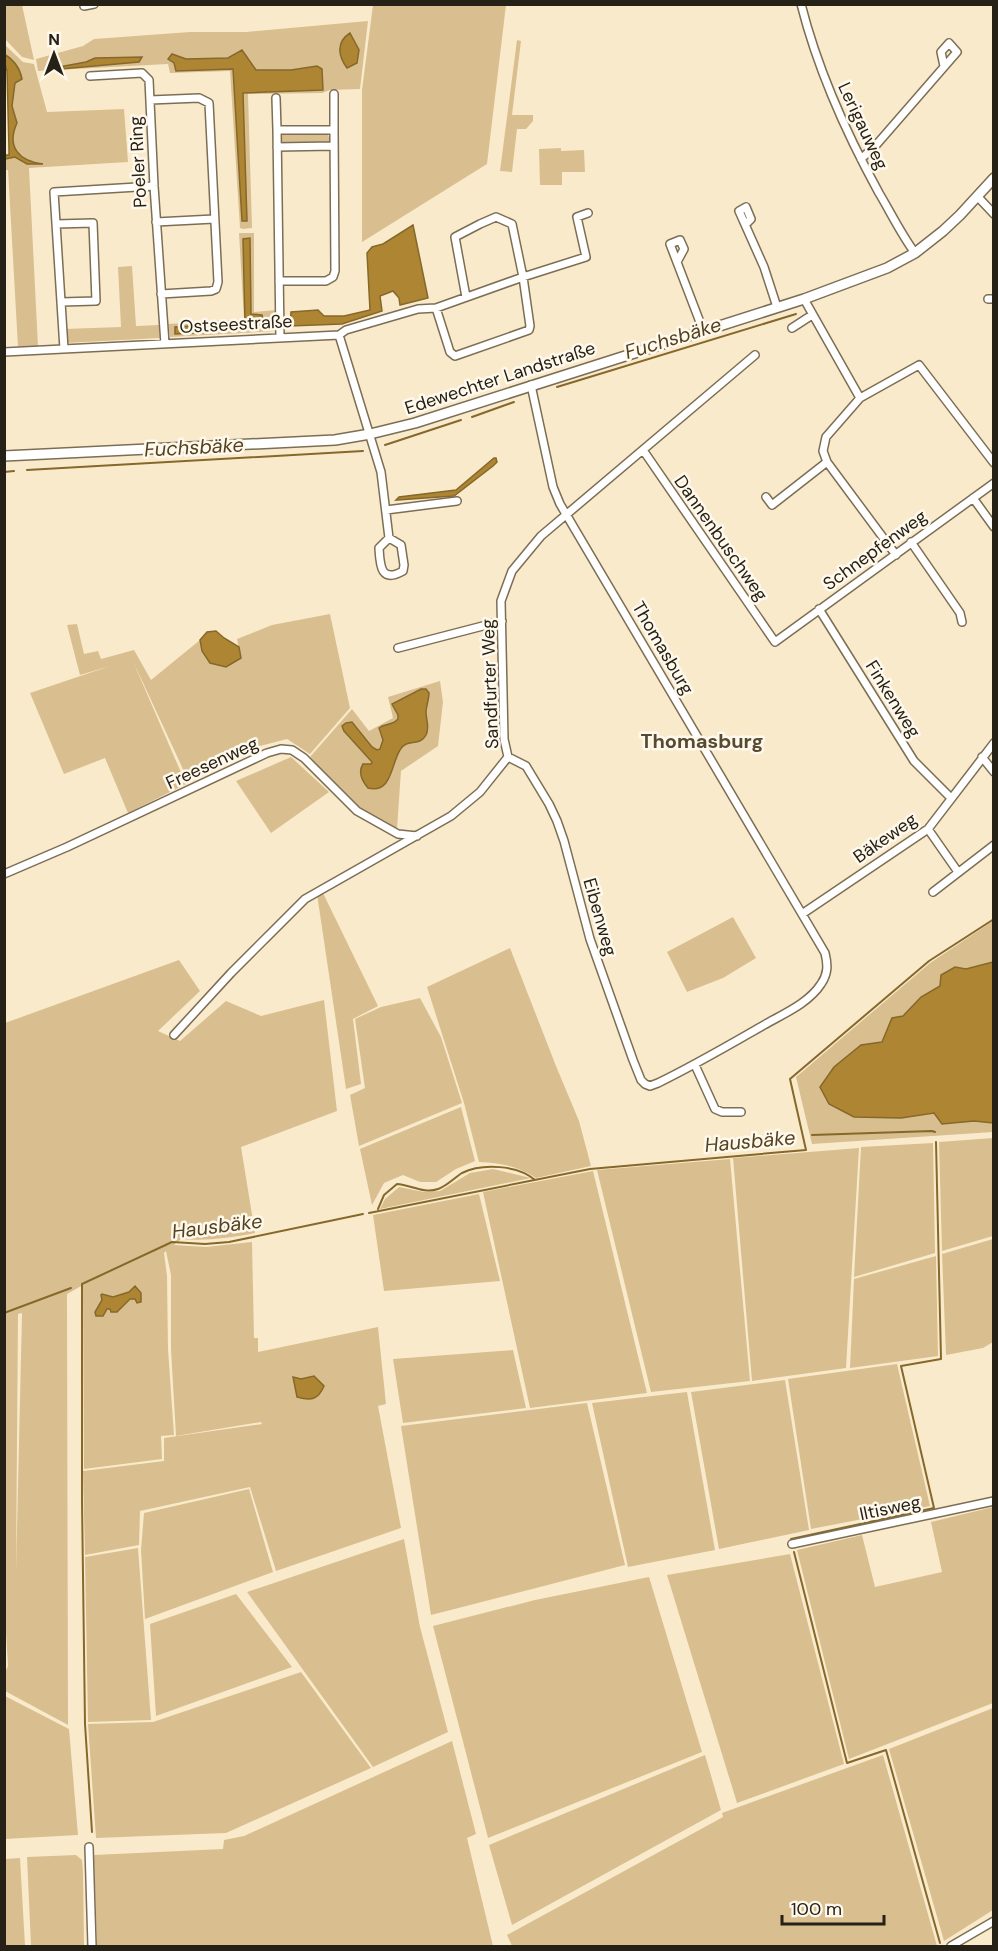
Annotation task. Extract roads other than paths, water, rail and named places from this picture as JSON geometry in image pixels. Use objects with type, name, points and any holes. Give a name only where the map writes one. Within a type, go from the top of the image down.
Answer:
[{"type":"main road","name":"Edewechter Landstraße","points":[[4,456],[334,440],[370,434],[461,409],[804,299],[887,268],[915,253],[943,231],[993,178]]},
{"type":"street","points":[[84,4],[94,4]]},
{"type":"street","name":"Lerigauweg","points":[[801,4],[831,95],[861,159],[903,236],[915,253]]},
{"type":"street","points":[[861,159],[877,144],[944,66]]},
{"type":"street","name":"Poeler Ring","points":[[90,76],[141,73],[149,80],[165,344]]},
{"type":"street","points":[[279,281],[326,281],[333,277],[334,94]]},
{"type":"street","name":"Poeler Ring","points":[[150,100],[198,98],[208,103],[218,282],[216,289],[210,291],[161,294]]},
{"type":"street","points":[[276,98],[280,337]]},
{"type":"street","points":[[277,130],[334,130]]},
{"type":"street","points":[[278,147],[333,146]]},
{"type":"street","points":[[64,349],[54,192],[154,186]]},
{"type":"street","points":[[977,196],[993,214]]},
{"type":"street","name":"Ostseestraße","points":[[4,352],[339,335],[346,330],[418,309],[436,308],[586,257],[577,217],[588,213]]},
{"type":"street","points":[[436,308],[450,352],[455,356],[529,330],[523,277],[512,224],[496,217],[455,237],[466,297]]},
{"type":"street","name":"Poeler Ring","points":[[156,222],[214,219]]},
{"type":"street","points":[[56,224],[93,223],[96,301],[61,302]]},
{"type":"street","points":[[746,224],[764,267],[777,307]]},
{"type":"street","points":[[677,262],[703,330]]},
{"type":"street","points":[[804,299],[860,398]]},
{"type":"street","points":[[792,328],[813,315]]},
{"type":"street","points":[[339,335],[381,471],[389,538]]},
{"type":"street","name":"Sandfurter Weg","points":[[174,1035],[231,973],[305,899],[451,816],[480,792],[508,757],[504,739],[501,601],[512,572],[536,541],[755,355]]},
{"type":"street","points":[[896,555],[827,462],[823,451],[826,437],[860,398],[919,364],[993,463]]},
{"type":"street","name":"Thomasburg","points":[[531,385],[553,488],[560,504],[825,953],[827,962],[826,975],[814,993],[786,1013],[695,1065],[658,1083]]},
{"type":"street","name":"Dannenbuschweg","points":[[643,450],[775,642]]},
{"type":"street","points":[[766,497],[772,505],[827,462]]},
{"type":"street","name":"Schnepfenweg","points":[[775,642],[993,483]]},
{"type":"street","points":[[974,498],[993,527]]},
{"type":"street","points":[[386,510],[457,501]]},
{"type":"street","points":[[389,538],[401,546],[404,565],[403,571],[399,574],[388,575],[381,568],[379,548],[389,538]]},
{"type":"street","points":[[911,542],[960,614],[962,622]]},
{"type":"street","name":"Finkenweg","points":[[819,609],[914,761],[951,798]]},
{"type":"street","points":[[398,648],[502,621]]},
{"type":"street","name":"Bäkeweg","points":[[802,914],[927,829],[993,743]]},
{"type":"street","name":"Freesenweg","points":[[4,874],[67,847],[267,753],[281,749],[292,750],[304,758],[357,811],[398,834],[417,836]]},
{"type":"street","name":"Eibenweg","points":[[508,757],[526,766],[549,804],[564,841],[595,955],[637,1070],[645,1084],[650,1086],[658,1083]]},
{"type":"street","points":[[982,757],[993,772]]},
{"type":"street","points":[[927,829],[958,872]]},
{"type":"street","points":[[933,892],[993,845]]},
{"type":"street","points":[[695,1065],[715,1109],[722,1112],[741,1112]]},
{"type":"street","name":"Iltisweg","points":[[792,1544],[993,1501]]},
{"type":"street","points":[[89,1848],[92,1947]]},
{"type":"street","points":[[951,1947],[993,1922]]},
{"type":"waterway","name":"Fuchsbäke","points":[[557,387],[796,314]]},
{"type":"waterway","name":"Fuchsbäke","points":[[472,417],[514,402]]},
{"type":"waterway","name":"Fuchsbäke","points":[[385,445],[461,420]]},
{"type":"waterway","name":"Fuchsbäke","points":[[27,470],[363,451]]},
{"type":"waterway","name":"Fuchsbäke","points":[[4,472],[14,471]]},
{"type":"waterway","name":"Hausbäke","points":[[369,1213],[590,1169],[806,1150],[790,1079],[929,961],[994,919]]},
{"type":"waterway","points":[[812,1135],[935,1132]]},
{"type":"waterway","points":[[791,1539],[934,1508],[901,1366],[941,1359],[936,1142]]},
{"type":"waterway","points":[[378,1209],[384,1195],[397,1184],[433,1190],[444,1186],[462,1173],[479,1168],[510,1169],[535,1180]]},
{"type":"waterway","points":[[92,1832],[85,1724],[82,1284],[172,1242],[205,1244],[229,1242],[363,1214]]},
{"type":"waterway","name":"Hausbäke","points":[[4,1313],[71,1288]]},
{"type":"waterway","points":[[794,1552],[847,1763],[886,1750],[940,1943]]},
{"type":"district","name":"Thomasburg","points":[[702,741]]}]
